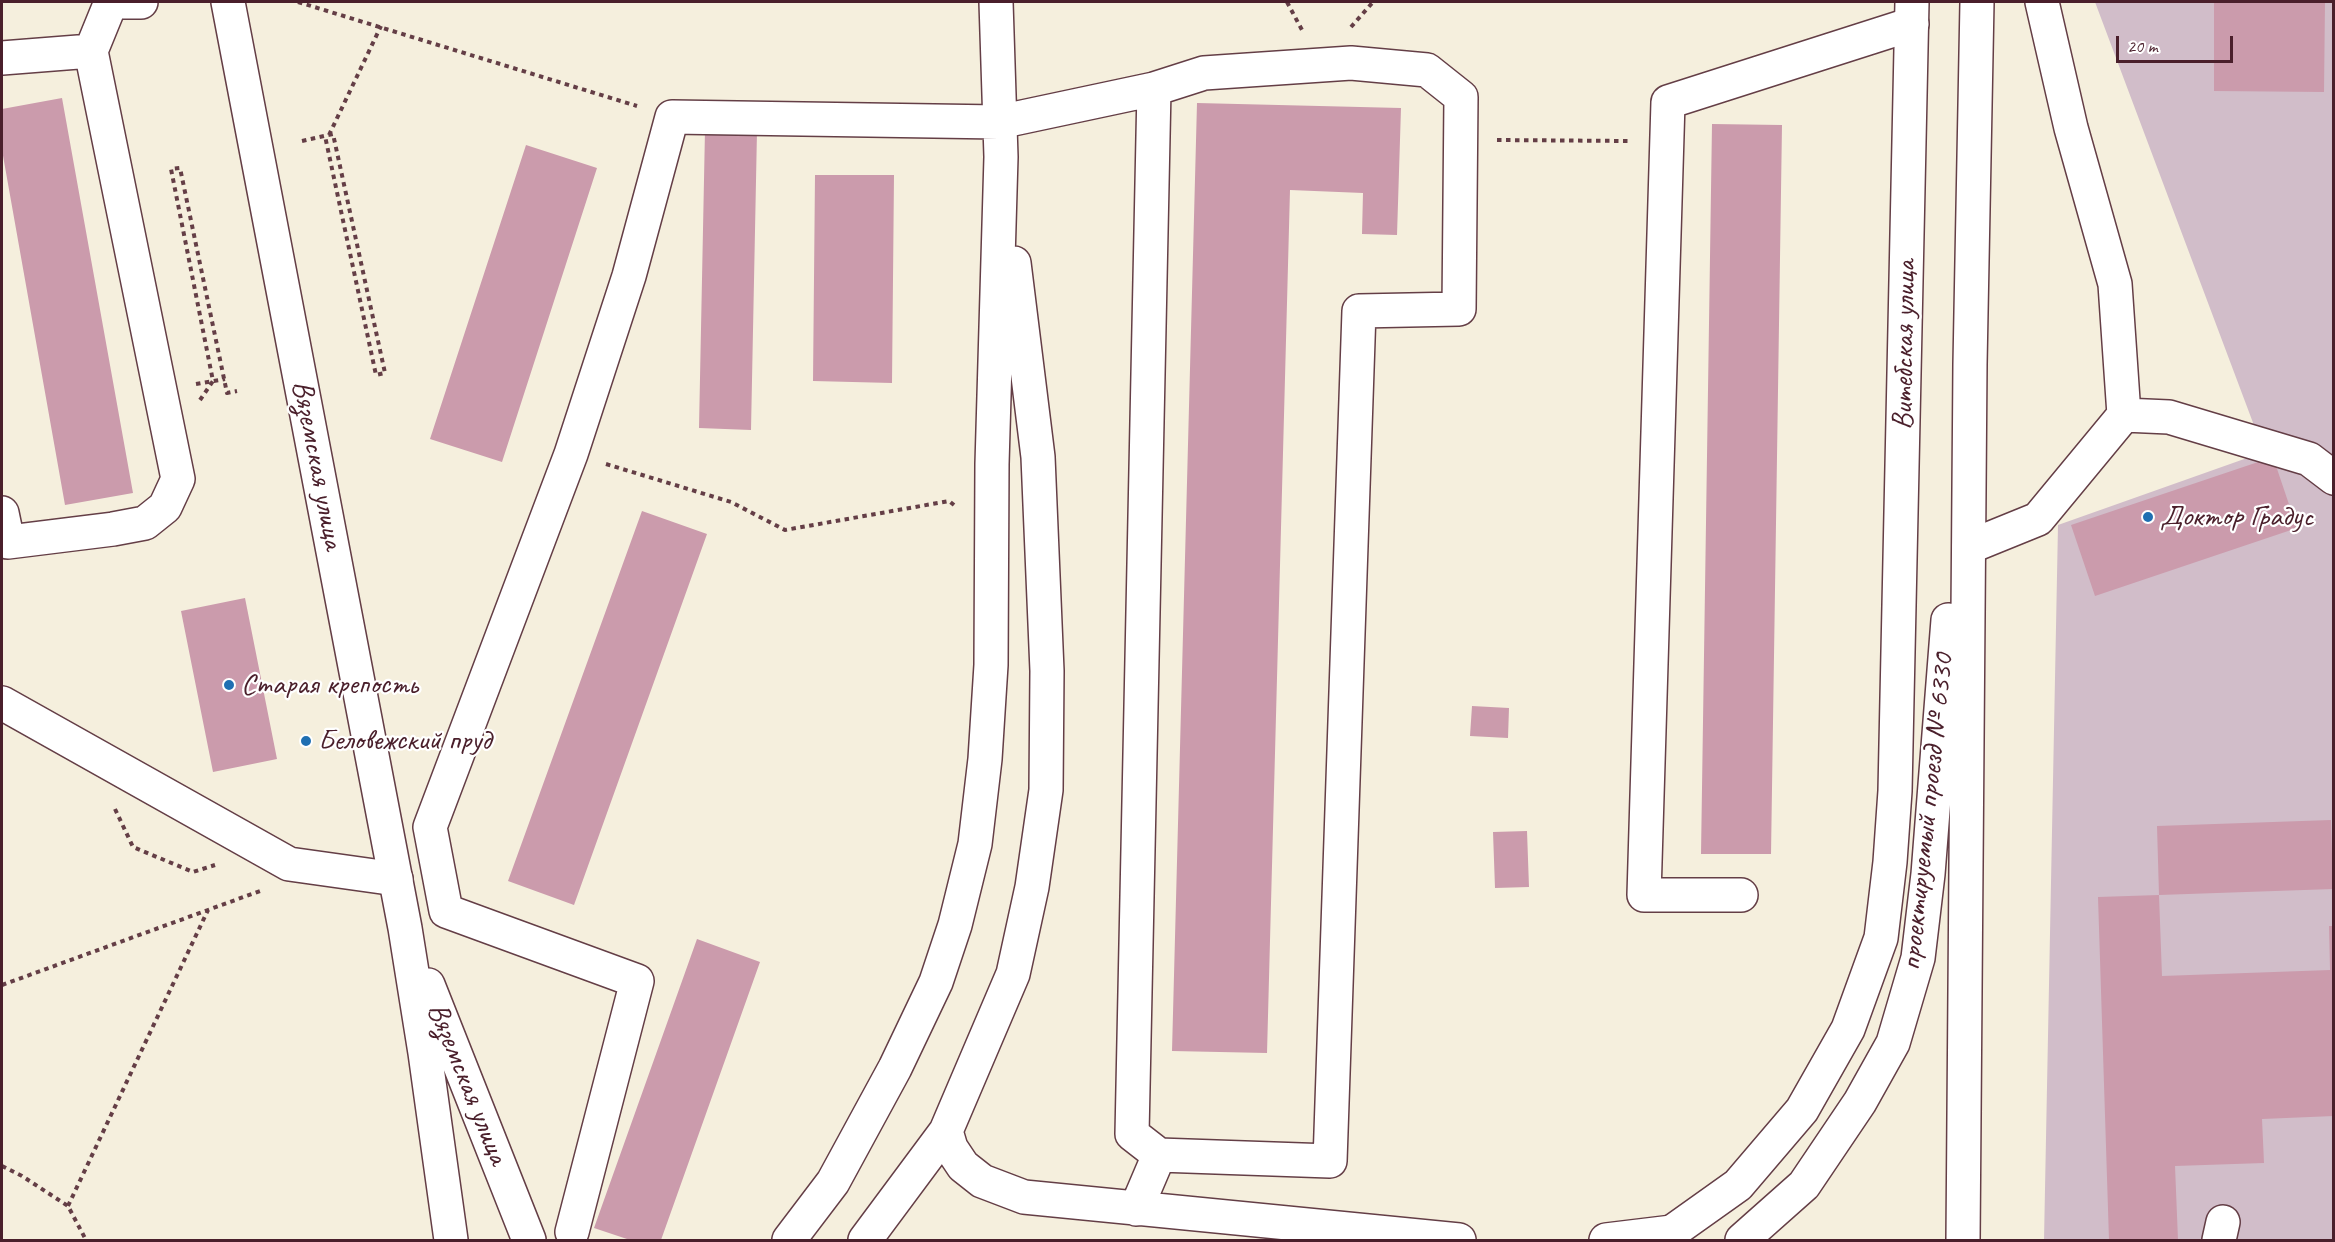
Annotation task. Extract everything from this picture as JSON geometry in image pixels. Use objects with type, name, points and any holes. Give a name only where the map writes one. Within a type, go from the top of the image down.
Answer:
[{"type":"main road","points":[[4,537],[113,529],[145,523],[165,507],[178,479],[91,51],[111,2]]},
{"type":"main road","points":[[117,2],[141,2]]},
{"type":"main road","name":"Вяземская улица","points":[[228,2],[405,928],[451,1240]]},
{"type":"main road","points":[[789,1240],[833,1182],[894,1068],[936,982],[955,925],[975,844],[985,759],[991,665],[991,532],[1000,157],[996,2]]},
{"type":"main road","points":[[1963,1240],[1970,364],[1977,2]]},
{"type":"main road","points":[[1969,547],[2038,519],[2124,415],[2115,284],[2071,128],[2042,2]]},
{"type":"main road","points":[[1741,895],[1644,895],[1668,102],[1912,13]]},
{"type":"main road","name":"Витебская улица","points":[[1897,689],[1912,13]]},
{"type":"main road","points":[[2,58],[91,51]]},
{"type":"main road","points":[[572,1232],[637,981],[446,911],[430,827],[572,454],[629,276],[672,117],[999,122],[1154,89],[1204,73],[1351,63],[1427,70],[1461,97],[1459,309],[1359,310],[1330,1161],[1159,1155],[1132,1134],[1154,89]]},
{"type":"main road","points":[[865,1240],[946,1131],[1013,974],[1032,887],[1047,790],[1047,671],[1038,457],[1000,157]]},
{"type":"main road","name":"проектируемый проезд № 6330","points":[[1742,1240],[1804,1185],[1860,1102],[1893,1043],[1918,958],[1928,874],[1970,364]]},
{"type":"main road","points":[[2124,415],[2169,417],[2309,459],[2334,478]]},
{"type":"main road","name":"проектируемый проезд № 6330","points":[[1663,1236],[1738,1185],[1802,1110],[1848,1029],[1881,938],[1895,791],[1897,689]]},
{"type":"main road","points":[[2,703],[289,864],[396,879]]},
{"type":"main road","name":"Вяземская улица","points":[[405,928],[529,1240]]},
{"type":"main road","points":[[946,1131],[951,1148],[963,1166],[981,1181],[1024,1197],[1459,1240]]},
{"type":"main road","points":[[1136,1209],[1159,1155]]},
{"type":"main road","points":[[1606,1240],[1663,1236]]},
{"type":"path","points":[[298,2],[672,117]]},
{"type":"path","points":[[302,141],[327,136],[333,134],[385,374],[376,375],[327,136],[381,26]]},
{"type":"path","points":[[1461,140],[1667,142]]},
{"type":"path","points":[[225,379],[213,381],[171,170],[180,168],[225,379],[227,393],[237,391]]},
{"type":"path","points":[[572,454],[731,502],[785,530],[949,501],[991,532]]},
{"type":"path","points":[[112,804],[133,847],[193,872],[224,862]]},
{"type":"path","points":[[2,986],[263,890]]},
{"type":"path","points":[[68,1206],[209,909]]},
{"type":"path","points":[[2,1166],[22,1176],[68,1206],[86,1240]]},
{"type":"shaded area","points":[[2095,2],[2333,2],[2333,1240],[2044,1240],[2058,525],[2264,452]]},
{"type":"building","points":[[2214,2],[2325,2],[2324,92],[2214,91]]},
{"type":"building","points":[[62,98],[133,493],[65,505],[2,150],[2,109]]},
{"type":"building","points":[[1197,103],[1401,108],[1397,235],[1362,234],[1363,193],[1290,190],[1267,1053],[1172,1051]]},
{"type":"building","points":[[1712,124],[1782,125],[1771,854],[1701,854]]},
{"type":"building","points":[[705,130],[757,131],[751,430],[699,428]]},
{"type":"building","points":[[526,145],[597,168],[502,462],[430,439]]},
{"type":"building","points":[[815,175],[894,175],[892,383],[813,381]]},
{"type":"building","points":[[2273,457],[2297,528],[2095,596],[2071,525]]},
{"type":"building","points":[[642,511],[707,534],[574,905],[508,881]]},
{"type":"building","name":"Старая крепость","points":[[245,598],[277,759],[213,772],[181,611]]},
{"type":"building","points":[[1472,706],[1509,708],[1508,738],[1470,736]]},
{"type":"building","points":[[2331,820],[2333,889],[2159,895],[2157,826]]},
{"type":"building","points":[[1527,831],[1529,887],[1495,888],[1493,832]]},
{"type":"building","points":[[2159,895],[2162,976],[2330,970],[2329,926],[2334,926],[2334,1116],[2262,1119],[2264,1163],[2175,1166],[2178,1240],[2109,1240],[2098,897]]},
{"type":"building","points":[[697,939],[760,962],[661,1240],[630,1240],[594,1228]]},
{"type":"place","name":"Доктор Градус","points":[[2148,517]]},
{"type":"place","name":"Старая крепость","points":[[229,685]]},
{"type":"place","name":"Беловежский пруд","points":[[306,741]]}]
